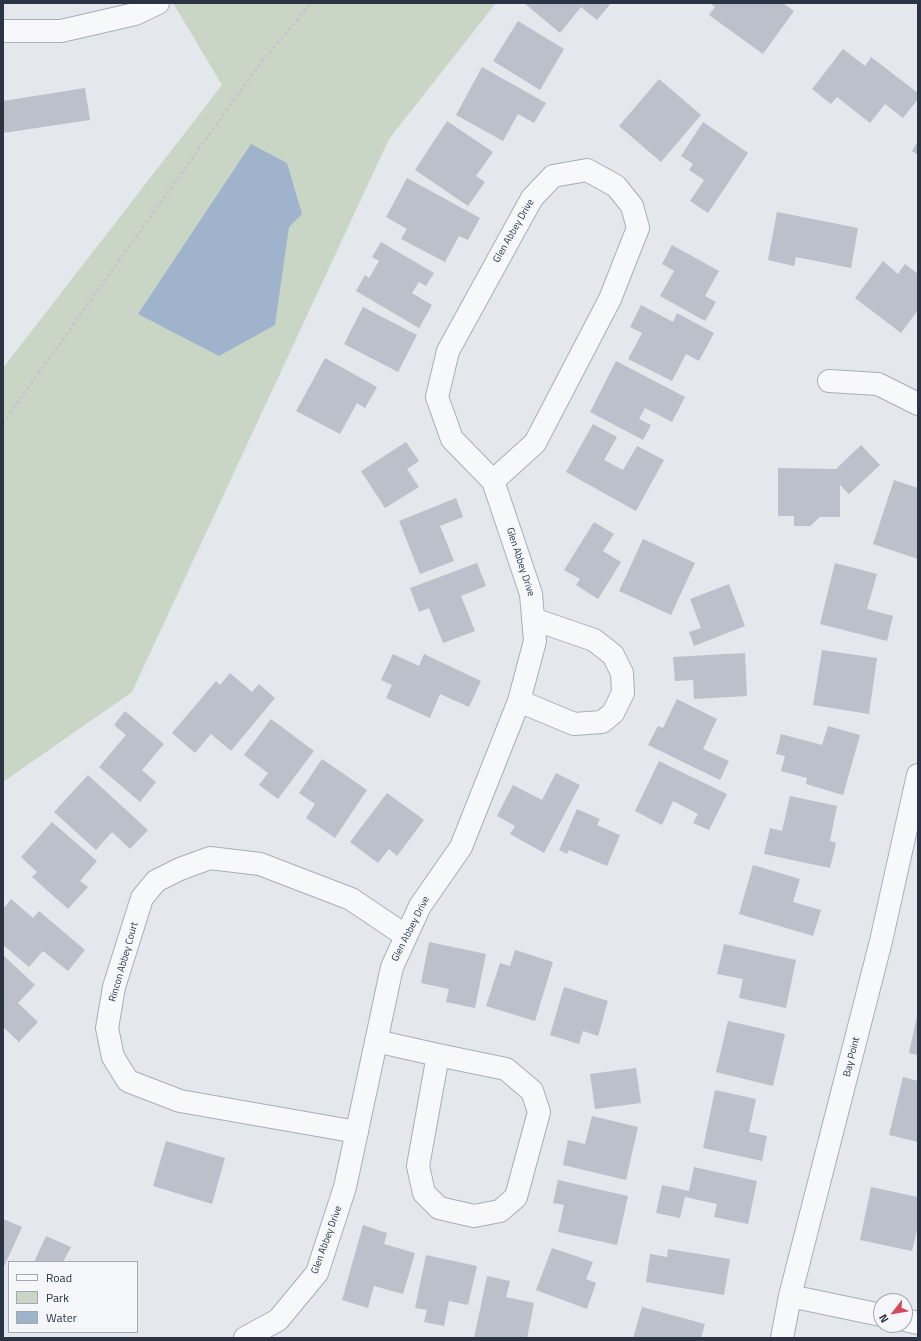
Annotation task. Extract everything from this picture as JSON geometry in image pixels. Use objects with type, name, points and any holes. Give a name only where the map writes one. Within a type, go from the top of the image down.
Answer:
[{"type":"street","points":[[3,31],[61,31],[135,14],[158,3]]},
{"type":"street","name":"Glen Abbey Drive","points":[[245,1338],[278,1320],[317,1274],[345,1187],[392,966],[420,906],[462,847],[519,700],[535,641],[531,594],[493,481],[452,439],[437,397],[448,351],[532,198],[553,176],[587,170],[616,186],[632,206],[638,228],[610,299],[535,442],[493,481]]},
{"type":"street","points":[[830,381],[878,384],[918,404]]},
{"type":"street","points":[[519,700],[574,724],[602,722],[613,713],[623,693],[622,674],[613,655],[594,640],[533,619]]},
{"type":"street","name":"Bay Point","points":[[782,1338],[790,1296],[881,941],[918,775]]},
{"type":"street","name":"Rincon Abbey Court","points":[[357,1132],[180,1101],[128,1081],[113,1057],[107,1028],[114,987],[142,898],[156,881],[180,869],[210,858],[260,864],[351,899],[406,936]]},
{"type":"street","points":[[376,1041],[438,1054],[506,1069],[532,1090],[539,1112],[516,1197],[500,1211],[474,1216],[467,1215],[439,1208],[424,1193],[418,1166],[438,1054]]},
{"type":"street","points":[[790,1296],[873,1313]]},
{"type":"path","points":[[3,422],[259,64],[311,3]]},
{"type":"green space","points":[[173,3],[496,3],[389,139],[132,692],[3,782],[3,368],[222,85]]},
{"type":"water","points":[[251,144],[287,163],[302,214],[289,227],[275,325],[219,356],[138,314]]},
{"type":"building","points":[[524,3],[611,3],[597,20],[581,7],[560,33]]},
{"type":"building","points":[[710,3],[783,3],[794,11],[763,54],[709,15],[715,7]]},
{"type":"building","points":[[518,21],[564,49],[540,90],[493,61]]},
{"type":"building","points":[[843,49],[865,66],[871,57],[918,93],[918,99],[903,118],[885,104],[870,123],[837,97],[831,104],[812,89]]},
{"type":"building","points":[[482,67],[546,103],[534,123],[518,114],[503,141],[456,115]]},
{"type":"building","points":[[659,79],[701,115],[661,162],[619,126]]},
{"type":"building","points":[[85,88],[90,120],[3,133],[3,101]]},
{"type":"building","points":[[447,121],[493,152],[476,176],[485,182],[468,206],[415,170]]},
{"type":"building","points":[[703,122],[748,153],[708,213],[690,201],[704,180],[689,170],[693,164],[681,156]]},
{"type":"building","points":[[918,141],[918,155],[912,151]]},
{"type":"building","points":[[407,178],[480,218],[468,240],[459,236],[445,262],[401,239],[407,229],[386,217]]},
{"type":"building","points":[[777,212],[858,228],[851,268],[796,257],[794,266],[768,260]]},
{"type":"building","points":[[381,242],[434,273],[426,286],[419,282],[412,293],[432,305],[419,328],[356,291],[365,275],[369,278],[379,261],[372,257]]},
{"type":"building","points":[[672,245],[719,271],[705,296],[716,302],[705,321],[660,296],[674,271],[662,264]]},
{"type":"building","points":[[883,261],[898,274],[905,264],[918,274],[918,310],[901,333],[855,298]]},
{"type":"building","points":[[641,305],[673,322],[677,313],[714,333],[699,361],[686,354],[672,381],[628,359],[642,333],[630,327]]},
{"type":"building","points":[[363,307],[417,335],[398,372],[344,344]]},
{"type":"building","points":[[325,358],[377,387],[365,408],[357,403],[340,434],[296,411]]},
{"type":"building","points":[[616,361],[685,397],[672,422],[645,408],[639,419],[651,425],[643,440],[590,412]]},
{"type":"building","points":[[593,424],[617,437],[604,460],[623,470],[637,446],[664,460],[636,511],[566,472]]},
{"type":"building","points":[[406,442],[419,461],[407,469],[419,487],[385,508],[361,471]]},
{"type":"building","points":[[861,445],[880,465],[849,494],[840,485],[840,517],[820,517],[810,526],[794,526],[794,516],[778,516],[778,468],[836,469]]},
{"type":"building","points":[[894,480],[918,488],[918,559],[873,544]]},
{"type":"building","points":[[456,498],[463,517],[440,526],[454,561],[420,574],[399,521]]},
{"type":"building","points":[[594,522],[614,534],[603,551],[621,562],[598,599],[576,585],[580,579],[564,570]]},
{"type":"building","points":[[643,539],[695,563],[671,615],[619,591]]},
{"type":"building","points":[[477,563],[486,586],[461,596],[475,631],[443,643],[429,608],[419,612],[410,588]]},
{"type":"building","points":[[835,563],[877,574],[867,609],[893,616],[887,641],[820,624]]},
{"type":"building","points":[[729,584],[745,626],[694,646],[689,632],[701,628],[690,599]]},
{"type":"building","points":[[822,650],[877,658],[869,714],[813,705]]},
{"type":"building","points":[[745,653],[747,696],[694,699],[693,680],[675,681],[673,657]]},
{"type":"building","points":[[393,654],[419,666],[424,654],[481,681],[469,707],[440,694],[430,718],[386,698],[392,685],[381,680]]},
{"type":"building","points":[[230,673],[252,692],[259,684],[275,698],[231,751],[211,734],[195,753],[172,733],[216,681],[220,685]]},
{"type":"building","points":[[677,699],[717,719],[703,749],[729,761],[720,780],[648,745],[658,726],[663,728]]},
{"type":"building","points":[[125,711],[164,744],[142,770],[156,782],[140,802],[99,767],[126,735],[114,725]]},
{"type":"building","points":[[271,719],[314,751],[278,799],[259,785],[268,773],[244,755]]},
{"type":"building","points":[[828,726],[860,735],[843,795],[806,784],[807,778],[781,771],[785,756],[776,754],[781,734],[822,745]]},
{"type":"building","points":[[322,759],[367,790],[335,838],[306,818],[315,804],[299,793]]},
{"type":"building","points":[[659,761],[727,794],[709,830],[693,823],[698,814],[673,801],[662,825],[635,811]]},
{"type":"building","points":[[556,773],[580,785],[544,853],[510,834],[515,826],[497,816],[513,785],[542,800]]},
{"type":"building","points":[[88,775],[148,830],[130,849],[112,832],[96,850],[54,812]]},
{"type":"building","points":[[387,793],[424,820],[397,856],[389,849],[378,863],[350,842]]},
{"type":"building","points":[[790,796],[837,806],[830,841],[836,843],[830,868],[764,854],[770,828],[782,831]]},
{"type":"building","points":[[577,809],[600,819],[597,825],[620,835],[607,866],[569,850],[567,854],[559,850]]},
{"type":"building","points":[[52,822],[97,861],[80,881],[88,887],[68,909],[32,877],[37,872],[21,857]]},
{"type":"building","points":[[753,865],[800,879],[793,902],[821,910],[813,936],[739,914]]},
{"type":"building","points":[[11,899],[33,918],[39,911],[85,950],[68,971],[43,951],[29,967],[3,945],[3,909]]},
{"type":"building","points":[[429,942],[486,954],[475,1008],[446,1002],[449,989],[421,983]]},
{"type":"building","points":[[724,944],[796,960],[786,1008],[739,998],[743,979],[717,974]]},
{"type":"building","points":[[515,950],[553,962],[535,1021],[486,1006],[500,963],[510,966]]},
{"type":"building","points":[[3,955],[35,985],[18,1003],[38,1022],[19,1042],[3,1027]]},
{"type":"building","points":[[564,987],[608,1001],[598,1036],[583,1031],[579,1044],[550,1035]]},
{"type":"building","points":[[918,1016],[918,1055],[909,1053]]},
{"type":"building","points":[[728,1021],[785,1034],[773,1086],[716,1072]]},
{"type":"building","points":[[636,1068],[641,1103],[595,1109],[590,1074]]},
{"type":"building","points":[[903,1077],[918,1081],[918,1142],[889,1135]]},
{"type":"building","points":[[715,1090],[756,1099],[749,1132],[767,1136],[762,1161],[703,1148]]},
{"type":"building","points":[[592,1116],[638,1127],[626,1180],[563,1165],[568,1140],[585,1144]]},
{"type":"building","points":[[166,1141],[225,1158],[212,1204],[153,1186]]},
{"type":"building","points":[[694,1167],[757,1181],[748,1224],[714,1217],[717,1204],[685,1197],[680,1218],[656,1213],[662,1185],[689,1191]]},
{"type":"building","points":[[558,1180],[628,1196],[617,1245],[558,1232],[564,1205],[553,1203]]},
{"type":"building","points":[[871,1187],[918,1197],[918,1226],[912,1251],[860,1240]]},
{"type":"building","points":[[3,1219],[22,1227],[3,1269]]},
{"type":"building","points":[[363,1225],[387,1233],[384,1244],[415,1253],[403,1294],[374,1286],[368,1308],[342,1300]]},
{"type":"building","points":[[46,1236],[71,1247],[64,1261],[34,1261]]},
{"type":"building","points":[[552,1248],[593,1262],[586,1279],[596,1283],[587,1309],[536,1290]]},
{"type":"building","points":[[668,1249],[730,1259],[724,1295],[646,1282],[650,1254],[667,1257]]},
{"type":"building","points":[[426,1255],[477,1266],[468,1305],[449,1301],[444,1326],[424,1322],[427,1310],[415,1308]]},
{"type":"building","points":[[487,1276],[510,1281],[506,1297],[534,1303],[527,1338],[474,1338]]},
{"type":"building","points":[[642,1307],[705,1324],[701,1338],[633,1338]]}]
